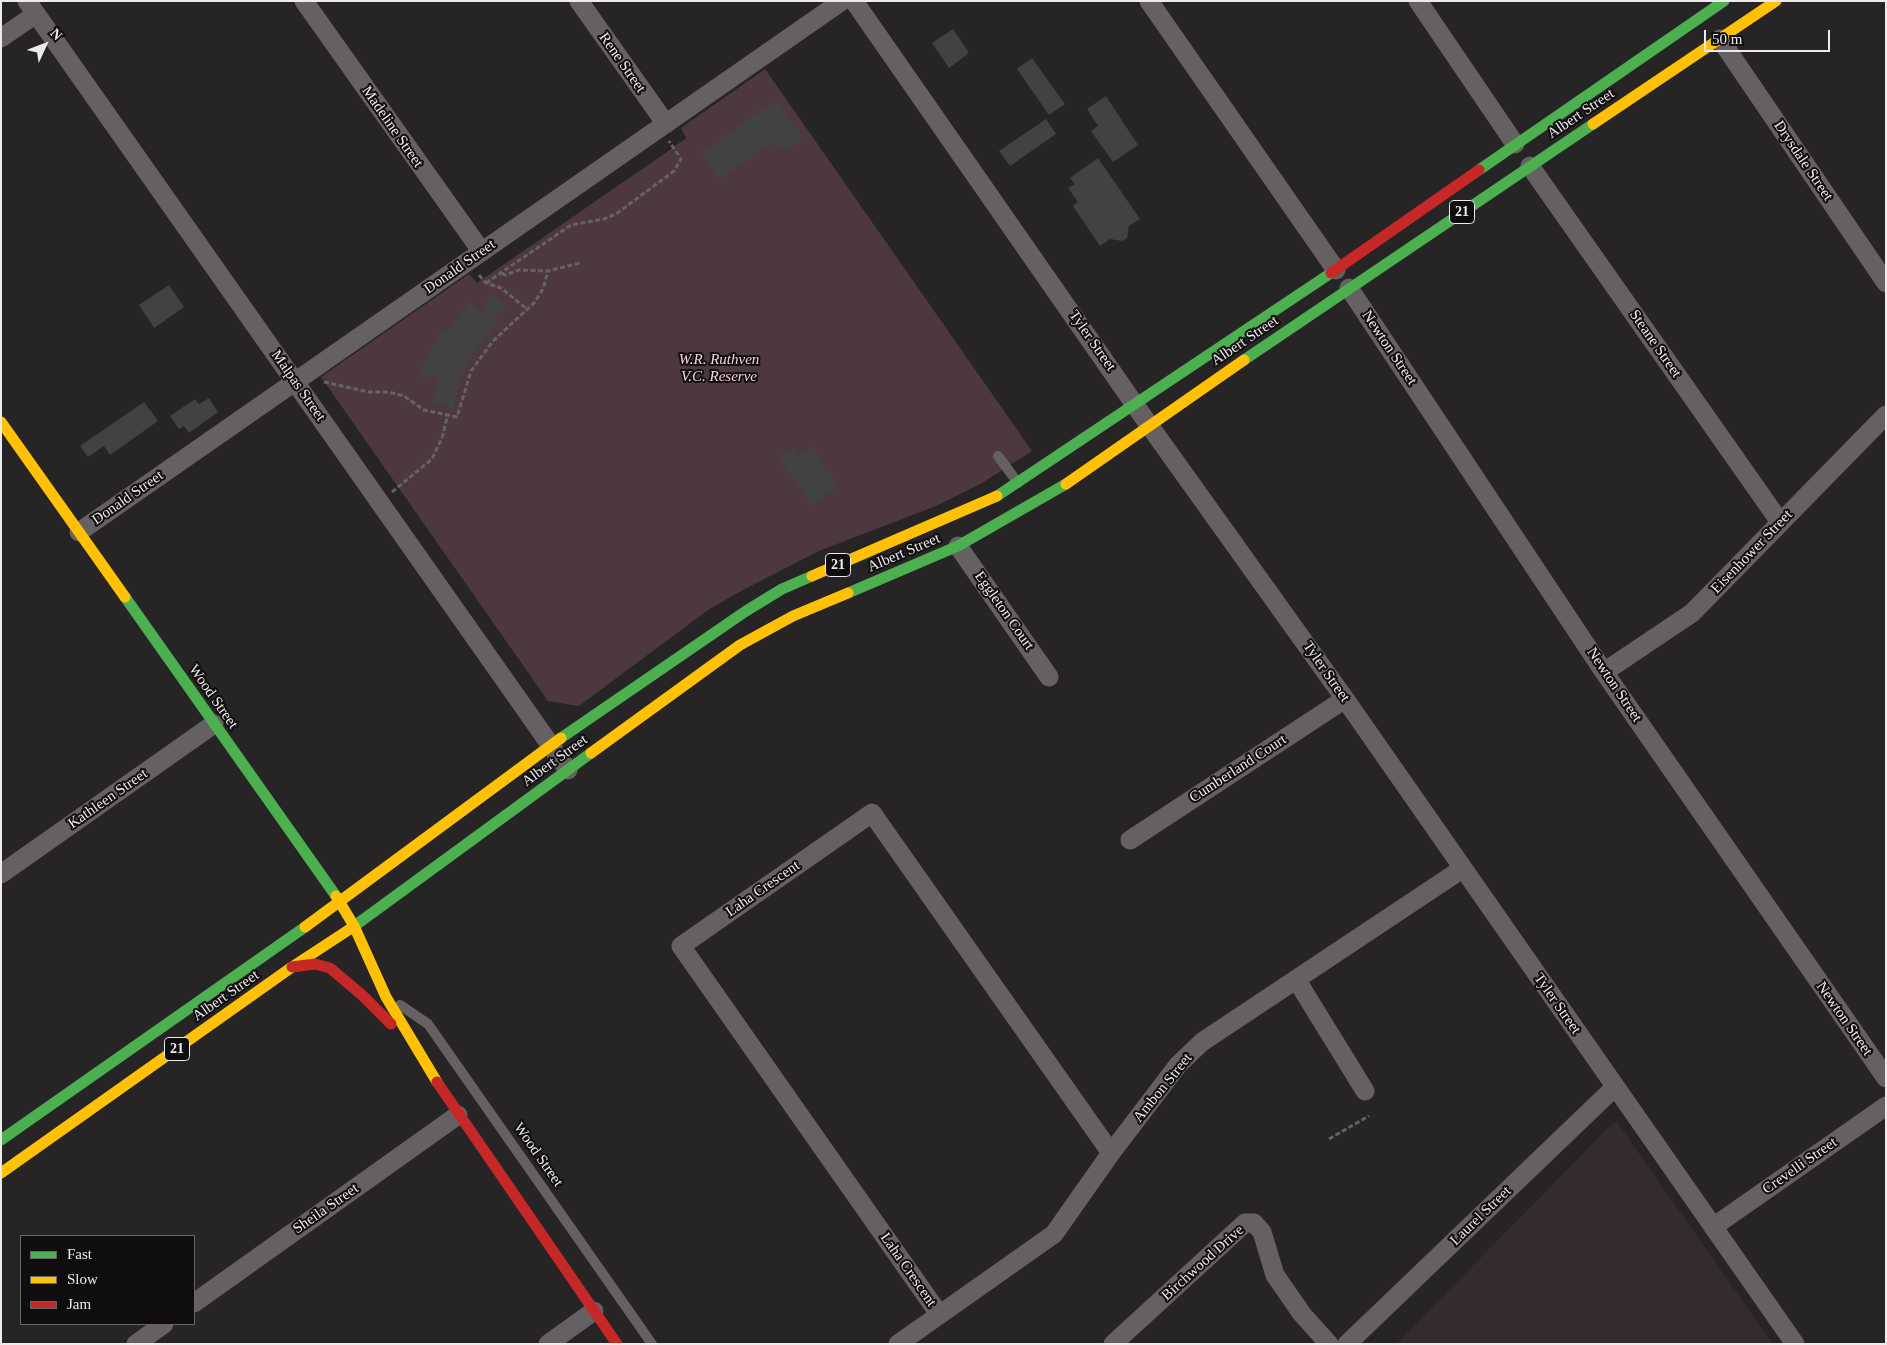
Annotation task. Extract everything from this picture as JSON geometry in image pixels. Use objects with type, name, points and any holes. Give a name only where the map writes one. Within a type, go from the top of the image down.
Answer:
[{"type":"main road","name":"Albert Street","points":[[1,1173],[53,1120],[340,902],[551,745],[787,603],[985,503],[1018,484],[1336,270],[1515,144],[1698,8],[1724,1]]},
{"type":"main road","name":"Albert Street","points":[[1,1140],[53,1120],[354,926],[740,645],[787,603],[958,546],[1065,484],[1349,288],[1776,1]]},
{"type":"main road","name":"Wood Street","points":[[1,422],[340,902],[354,926],[386,997],[415,1048],[458,1115],[617,1344]]},
{"type":"main road","points":[[292,967],[315,964],[330,968],[362,995],[415,1048]]},
{"type":"street","name":"Madeline Street","points":[[304,1],[482,252]]},
{"type":"street","name":"Rene Street","points":[[579,1],[663,126]]},
{"type":"street","name":"Donald Street","points":[[79,532],[842,1]]},
{"type":"street","name":"Tyler Street","points":[[854,1],[1149,425],[1345,699],[1795,1344]]},
{"type":"street","points":[[1149,1],[1336,270]]},
{"type":"street","points":[[1418,1],[1515,144]]},
{"type":"street","points":[[1,38],[32,8]]},
{"type":"street","name":"Malpas Street","points":[[32,8],[568,770]]},
{"type":"street","name":"Drysdale Street","points":[[1720,40],[1886,283]]},
{"type":"street","name":"Steane Street","points":[[1530,166],[1780,522]]},
{"type":"street","name":"Newton Street","points":[[1349,288],[1604,672],[1886,1078]]},
{"type":"street","name":"Eisenhower Street","points":[[1604,672],[1692,613],[1886,415]]},
{"type":"street","name":"Eggleton Court","points":[[958,546],[1049,677]]},
{"type":"street","name":"Cumberland Court","points":[[1130,840],[1345,699]]},
{"type":"street","name":"Kathleen Street","points":[[1,874],[214,724]]},
{"type":"street","name":"Laha Crescent","points":[[939,1314],[681,946],[872,813],[1111,1153]]},
{"type":"street","name":"Ambon Street","points":[[898,1344],[1054,1234],[1111,1153],[1178,1065],[1202,1042],[1462,869]]},
{"type":"street","points":[[1296,979],[1365,1091]]},
{"type":"street","name":"Laurel Street","points":[[1347,1344],[1615,1087]]},
{"type":"street","name":"Crevelli Street","points":[[1713,1227],[1886,1106]]},
{"type":"street","name":"Sheila Street","points":[[195,1302],[458,1115]]},
{"type":"street","name":"Birchwood Drive","points":[[1113,1344],[1245,1223],[1254,1223],[1262,1232],[1275,1275],[1302,1314],[1328,1344]]},
{"type":"street","points":[[548,1344],[594,1311]]},
{"type":"street","points":[[136,1344],[163,1325]]},
{"type":"lane","points":[[998,456],[1018,484]]},
{"type":"lane","name":"Wood Street","points":[[386,997],[428,1024],[652,1344]]},
{"type":"path","points":[[527,309],[501,288],[486,283],[571,225],[604,219],[616,214],[674,170],[681,159],[663,126]]},
{"type":"path","points":[[502,273],[505,275],[519,270],[548,271],[580,263]]},
{"type":"path","points":[[316,380],[369,392],[389,392],[404,396],[424,410],[457,417],[471,371],[493,341],[534,303],[542,289],[548,271]]},
{"type":"path","points":[[379,501],[413,477],[432,460],[442,438],[448,414]]},
{"type":"path","points":[[1329,1139],[1369,1116]]},
{"type":"shaded area","points":[[1617,1122],[1773,1344],[1396,1344],[1612,1124]]},
{"type":"green space","name":"W.R. Ruthven V.C. Reserve","points":[[765,69],[1032,451],[982,483],[936,506],[819,551],[741,591],[708,610],[579,706],[548,701],[321,377],[469,274],[477,283],[674,147],[686,138],[681,128]]},
{"type":"building","points":[[953,29],[969,53],[949,68],[932,43]]},
{"type":"building","points":[[1032,58],[1065,104],[1049,115],[1017,69]]},
{"type":"building","points":[[1106,96],[1138,145],[1113,162],[1091,131],[1098,126],[1087,109]]},
{"type":"building","points":[[776,100],[803,138],[786,151],[782,145],[778,148],[773,141],[719,180],[702,152]]},
{"type":"building","points":[[1046,119],[1056,134],[1010,166],[999,151]]},
{"type":"building","points":[[1098,158],[1140,219],[1129,226],[1127,238],[1122,241],[1110,239],[1100,246],[1073,206],[1078,202],[1068,188],[1075,184],[1070,178]]},
{"type":"building","points":[[169,285],[184,307],[154,328],[139,305]]},
{"type":"building","points":[[494,294],[506,306],[494,319],[498,323],[473,353],[462,374],[453,408],[432,402],[438,379],[420,376],[432,345],[442,330],[449,331],[470,302],[480,311]]},
{"type":"building","points":[[209,398],[218,412],[189,433],[184,426],[179,429],[170,416],[195,399],[199,404]]},
{"type":"building","points":[[144,402],[158,421],[110,455],[104,446],[88,457],[80,446]]},
{"type":"building","points":[[811,447],[838,486],[812,505],[779,458],[792,448],[798,457]]},
{"type":"traffic: fast","points":[[1479,170],[1724,1]]},
{"type":"traffic: fast","points":[[1244,360],[1593,124]]},
{"type":"traffic: fast","points":[[997,496],[1331,273]]},
{"type":"traffic: fast","points":[[848,593],[958,546],[1066,484]]},
{"type":"traffic: fast","points":[[561,738],[746,611],[782,589],[812,576]]},
{"type":"traffic: fast","points":[[125,597],[336,896]]},
{"type":"traffic: fast","points":[[353,927],[591,753]]},
{"type":"traffic: fast","points":[[1,1140],[305,927]]},
{"type":"traffic: slow","points":[[1593,124],[1776,1]]},
{"type":"traffic: slow","points":[[1066,484],[1244,360]]},
{"type":"traffic: slow","points":[[1,422],[125,597]]},
{"type":"traffic: slow","points":[[812,576],[997,496]]},
{"type":"traffic: slow","points":[[591,753],[740,645],[793,616],[848,593]]},
{"type":"traffic: slow","points":[[305,927],[561,738]]},
{"type":"traffic: slow","points":[[336,896],[354,926],[386,997],[437,1082]]},
{"type":"traffic: slow","points":[[1,1173],[292,967],[353,927]]},
{"type":"traffic: jam","points":[[1331,273],[1479,170]]},
{"type":"traffic: jam","points":[[292,967],[315,964],[330,968],[362,995],[391,1024]]},
{"type":"traffic: jam","points":[[437,1082],[617,1344]]}]
